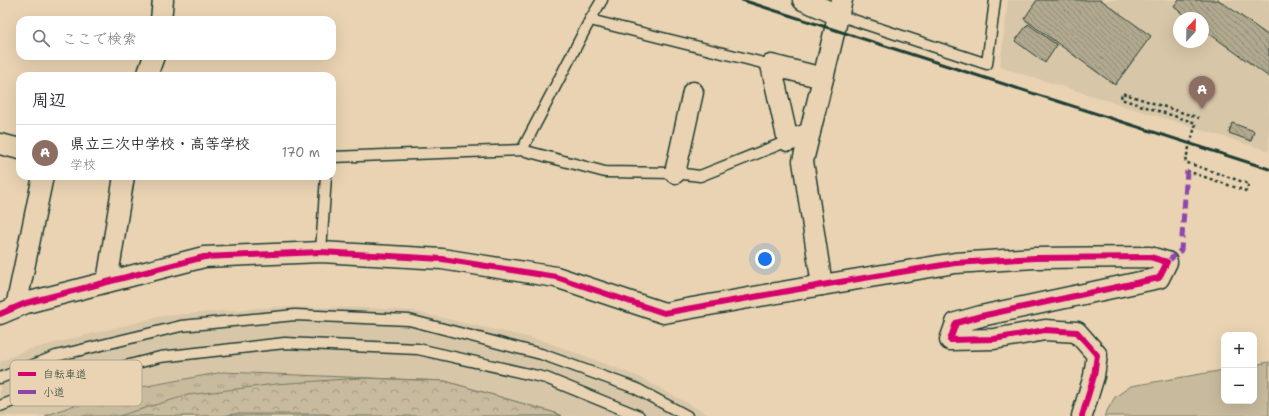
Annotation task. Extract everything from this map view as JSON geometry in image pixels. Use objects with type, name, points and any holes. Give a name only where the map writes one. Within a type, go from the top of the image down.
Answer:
[{"type":"street","points":[[161,16],[163,0]]},
{"type":"street","points":[[803,0],[840,8],[803,161],[822,285]]},
{"type":"street","points":[[148,72],[153,60]]},
{"type":"street","points":[[810,133],[788,141],[771,65],[823,78]]},
{"type":"street","points":[[675,173],[693,92]]},
{"type":"street","points":[[0,144],[16,148]]},
{"type":"street","points":[[8,310],[42,180]]},
{"type":"street","points":[[107,282],[123,180]]},
{"type":"street","points":[[8,310],[26,303],[204,257],[321,252],[442,259],[556,277],[664,313],[955,263],[1035,258],[1150,257],[1167,262],[1159,278],[981,316],[956,323],[950,340],[994,338],[1045,330],[1077,332],[1097,355],[1094,376],[1082,416]]},
{"type":"lane","points":[[522,150],[602,0]]},
{"type":"lane","points":[[840,8],[987,64],[996,0]]},
{"type":"lane","points":[[590,20],[771,65]]},
{"type":"lane","points":[[336,157],[522,150],[605,172],[675,173],[700,176],[788,141]]},
{"type":"lane","points":[[321,252],[326,180]]},
{"type":"lane","points":[[46,360],[56,356],[181,326],[295,315],[409,320],[541,354],[634,388],[686,416]]},
{"type":"lane","points":[[142,362],[160,357],[285,343],[418,349],[546,378],[639,416]]},
{"type":"lane","points":[[0,378],[10,374]]},
{"type":"lane","points":[[0,406],[10,402]]},
{"type":"path","points":[[1187,172],[1246,191],[1249,184],[1185,162],[1196,123],[1121,99],[1122,93],[1199,118]]},
{"type":"shaded area","points":[[1008,0],[1269,0],[1269,151],[1000,67]]},
{"type":"shaded area","points":[[274,307],[370,308],[412,311],[544,341],[637,376],[711,416],[0,416],[0,362],[23,351],[162,316]]},
{"type":"green space","points":[[1269,362],[1269,416],[1104,416],[1115,397],[1131,386],[1221,371],[1221,404],[1257,404],[1257,364]]},
{"type":"green space","points":[[223,372],[445,381],[562,416],[45,416],[72,406],[142,406],[142,387]]},
{"type":"green space","points":[[360,378],[445,381],[562,416],[334,416],[326,414],[234,414],[222,416],[119,416],[188,395],[276,384]]},
{"type":"building","points":[[1037,0],[1101,0],[1151,36],[1115,85],[1024,19]]},
{"type":"building","points":[[1179,0],[1219,0],[1269,36],[1269,77],[1209,33],[1209,12],[1180,12],[1174,7]]},
{"type":"building","points":[[1028,24],[1057,45],[1045,63],[1015,41]]},
{"type":"building","points":[[1232,123],[1254,131],[1251,141],[1229,133]]},
{"type":"railway","points":[[742,0],[1269,169]]},
{"type":"marked path","points":[[1167,262],[1181,250],[1187,171]]},
{"type":"cycle path","points":[[0,314],[26,303],[204,257],[321,252],[442,259],[556,277],[664,313],[955,263],[1035,258],[1150,257],[1167,262],[1159,278],[981,316],[956,323],[950,340],[994,339],[1045,330],[1077,332],[1097,355],[1094,376],[1082,416]]},
{"type":"place","name":"県立三次中学校・高等学校","points":[[1202,109]]}]
